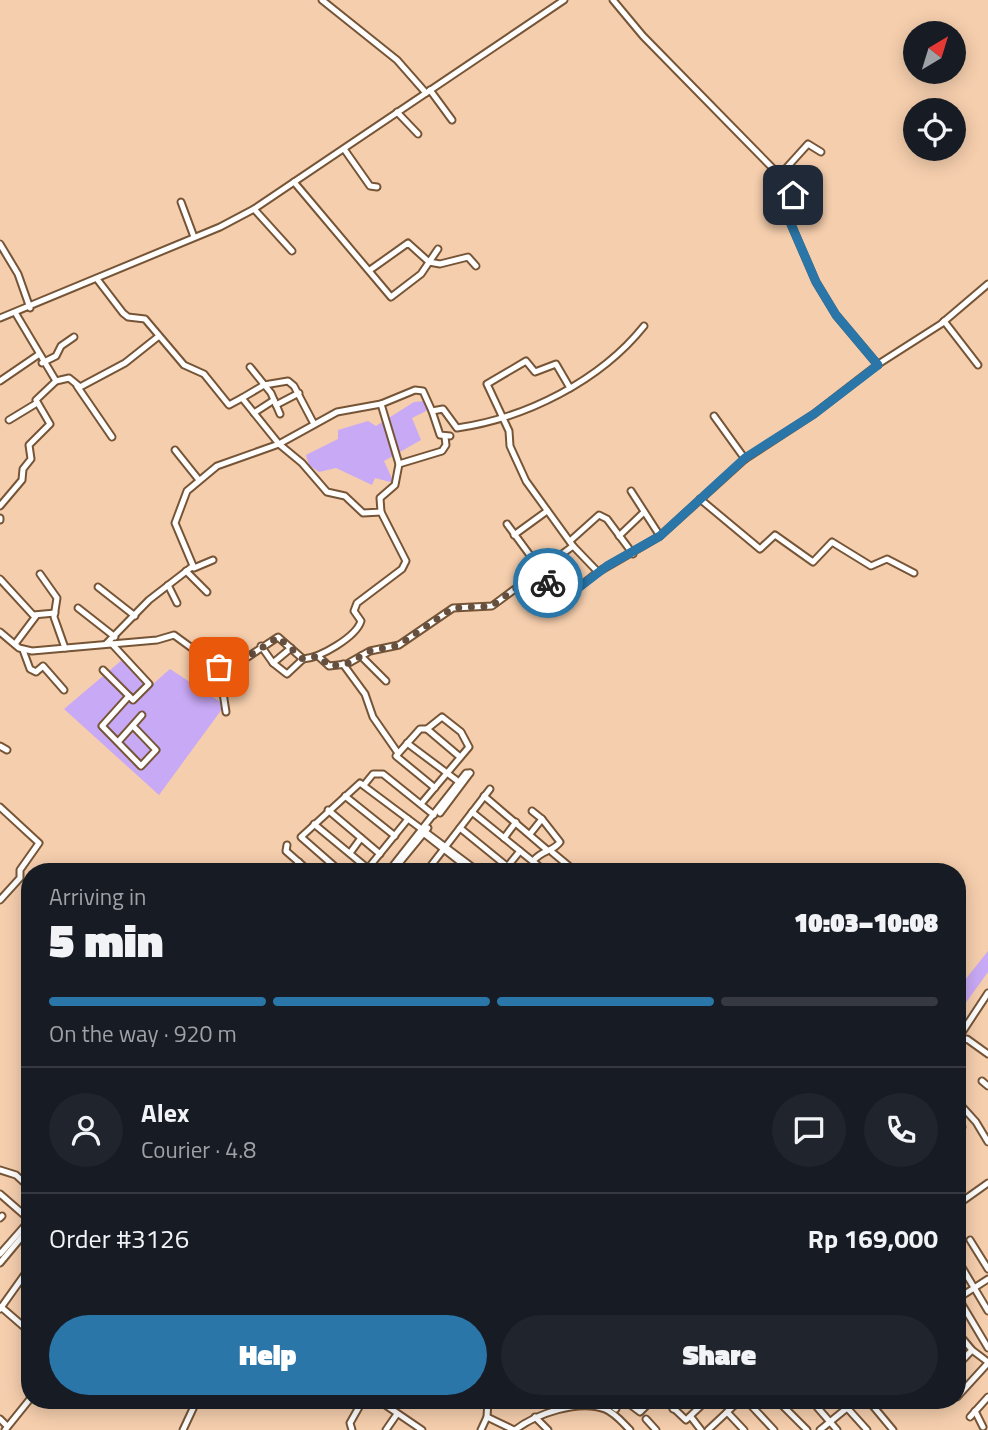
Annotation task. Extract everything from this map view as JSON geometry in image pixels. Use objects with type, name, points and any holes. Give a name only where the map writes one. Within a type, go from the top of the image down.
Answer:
[{"type":"street","points":[[323,0],[397,60],[452,120]]},
{"type":"street","points":[[0,318],[30,308],[254,209],[564,0]]},
{"type":"street","points":[[613,0],[727,124],[794,190],[784,208],[816,282],[836,315],[878,365]]},
{"type":"street","points":[[397,112],[418,134]]},
{"type":"street","points":[[780,175],[808,144],[821,152]]},
{"type":"street","points":[[344,149],[370,186],[377,187]]},
{"type":"street","points":[[294,182],[394,297],[439,249]]},
{"type":"street","points":[[181,202],[194,237]]},
{"type":"street","points":[[254,209],[292,251]]},
{"type":"street","points":[[370,270],[408,243],[429,262],[440,264],[468,257],[476,266]]},
{"type":"street","points":[[0,244],[18,274],[30,308]]},
{"type":"street","points":[[97,279],[123,313],[128,317],[141,316],[184,365],[204,374],[229,405],[264,385],[288,381],[299,393],[314,424]]},
{"type":"street","points":[[507,524],[551,587],[566,595],[598,572],[660,536],[745,458],[814,414],[878,365],[944,321],[988,284]]},
{"type":"street","points":[[16,314],[42,363],[56,382]]},
{"type":"street","points":[[944,321],[978,365]]},
{"type":"street","points":[[432,411],[443,409],[457,428],[503,416],[570,388],[630,344],[644,326]]},
{"type":"street","points":[[77,386],[103,378],[159,336]]},
{"type":"street","points":[[42,363],[56,356],[61,346],[74,337]]},
{"type":"street","points":[[1,379],[38,355]]},
{"type":"street","points":[[570,388],[556,365],[535,372],[526,361],[487,384],[503,416],[510,446],[526,481],[571,544],[598,572]]},
{"type":"street","points":[[250,367],[275,402],[280,414]]},
{"type":"street","points":[[0,506],[22,480],[23,469],[31,459],[29,445],[50,424],[37,403],[38,396],[56,382],[69,378],[77,386],[78,393],[112,438]]},
{"type":"street","points":[[213,560],[196,569],[192,566],[175,523],[182,498],[217,466],[279,444],[337,412],[381,404],[420,389],[432,411],[433,422],[447,437],[446,445],[442,451],[399,464]]},
{"type":"street","points":[[254,413],[299,393]]},
{"type":"street","points":[[243,398],[279,444],[302,463],[327,492],[341,494],[363,513],[381,512]]},
{"type":"street","points":[[9,421],[37,403]]},
{"type":"street","points":[[261,646],[273,663],[290,673],[303,659],[318,656],[357,629],[361,621],[354,611],[357,603],[402,569],[406,561],[381,512],[380,498],[395,485],[399,464],[381,404]]},
{"type":"street","points":[[714,416],[745,458]]},
{"type":"street","points":[[175,450],[199,480]]},
{"type":"street","points":[[631,491],[660,536]]},
{"type":"street","points":[[700,499],[760,549],[775,535],[813,562],[832,542],[871,566],[887,559],[914,573]]},
{"type":"street","points":[[514,535],[547,510]]},
{"type":"street","points":[[620,536],[644,512]]},
{"type":"street","points":[[318,656],[327,665],[343,664],[370,651],[399,645],[453,608],[492,606],[571,544],[599,515],[607,519],[633,554]]},
{"type":"street","points":[[111,642],[168,585],[192,566]]},
{"type":"street","points":[[186,570],[207,592]]},
{"type":"street","points":[[40,574],[57,598],[56,629],[65,648]]},
{"type":"street","points":[[0,579],[36,616]]},
{"type":"street","points":[[168,585],[177,603]]},
{"type":"street","points":[[97,587],[135,616]]},
{"type":"street","points":[[78,608],[149,684],[134,700],[103,670]]},
{"type":"street","points":[[15,644],[36,616],[55,613]]},
{"type":"street","points":[[0,632],[23,650],[30,669],[36,672],[43,666],[64,690]]},
{"type":"street","points":[[23,650],[157,640],[174,635],[219,667],[231,668],[278,637],[303,659]]},
{"type":"street","points":[[0,643],[7,638]]},
{"type":"street","points":[[273,663],[291,648]]},
{"type":"street","points":[[361,656],[386,681]]},
{"type":"street","points":[[343,664],[365,694],[373,717],[398,754],[396,757],[435,788]]},
{"type":"street","points":[[219,667],[226,712]]},
{"type":"street","points":[[129,695],[102,726],[141,766],[156,750],[132,726]]},
{"type":"street","points":[[118,742],[142,715]]},
{"type":"street","points":[[421,804],[460,757],[468,743],[446,719],[439,718],[427,729]]},
{"type":"street","points":[[398,754],[420,729],[427,729],[460,757]]},
{"type":"street","points":[[407,743],[459,782]]},
{"type":"street","points":[[0,746],[7,751]]},
{"type":"street","points":[[397,863],[469,771],[459,782],[422,830]]},
{"type":"street","points":[[363,785],[373,774],[383,774],[434,815]]},
{"type":"street","points":[[330,863],[301,839],[358,783],[467,863]]},
{"type":"street","points":[[433,863],[490,789]]},
{"type":"street","points":[[345,796],[395,836]]},
{"type":"street","points":[[484,796],[565,863]]},
{"type":"street","points":[[0,807],[38,840],[26,863]]},
{"type":"street","points":[[328,810],[380,854]]},
{"type":"street","points":[[472,812],[533,861],[556,848],[560,840],[532,811]]},
{"type":"street","points":[[373,863],[408,819]]},
{"type":"street","points":[[530,834],[542,820]]},
{"type":"street","points":[[504,838],[516,822]]},
{"type":"street","points":[[314,824],[360,863]]},
{"type":"street","points":[[460,828],[498,863]]},
{"type":"street","points":[[349,853],[361,838]]},
{"type":"street","points":[[287,845],[286,851],[299,862]]},
{"type":"street","points":[[445,847],[463,863]]},
{"type":"street","points":[[510,863],[520,851]]},
{"type":"street","points":[[31,857],[36,863]]},
{"type":"street","points":[[0,900],[20,878],[21,869]]},
{"type":"street","points":[[966,1027],[988,993]]},
{"type":"street","points":[[966,1039],[988,1054]]},
{"type":"street","points":[[982,1081],[988,1086]]},
{"type":"street","points":[[966,1111],[988,1142]]},
{"type":"street","points":[[0,1170],[16,1175],[21,1180]]},
{"type":"street","points":[[966,1199],[988,1183]]},
{"type":"street","points":[[0,1194],[21,1212]]},
{"type":"street","points":[[0,1259],[21,1232]]},
{"type":"street","points":[[0,1259],[21,1237]]},
{"type":"street","points":[[970,1240],[988,1269]]},
{"type":"street","points":[[966,1274],[988,1311]]},
{"type":"street","points":[[966,1293],[988,1279]]},
{"type":"street","points":[[21,1280],[1,1308],[21,1325]]},
{"type":"street","points":[[966,1310],[986,1340],[988,1348]]},
{"type":"street","points":[[966,1343],[988,1362],[966,1388]]},
{"type":"street","points":[[966,1356],[972,1350]]},
{"type":"street","points":[[970,1417],[988,1397]]},
{"type":"street","points":[[0,1419],[6,1428],[21,1409]]},
{"type":"street","points":[[183,1430],[193,1409]]},
{"type":"street","points":[[352,1430],[349,1423],[358,1409]]},
{"type":"street","points":[[390,1409],[422,1430]]},
{"type":"street","points":[[481,1430],[487,1409]]},
{"type":"street","points":[[487,1417],[514,1430],[535,1417],[574,1409]]},
{"type":"street","points":[[605,1409],[615,1411],[631,1430]]},
{"type":"street","points":[[673,1409],[683,1419],[691,1417],[699,1409]]},
{"type":"street","points":[[705,1409],[708,1412]]},
{"type":"street","points":[[712,1428],[730,1409]]},
{"type":"street","points":[[754,1409],[774,1430]]},
{"type":"street","points":[[786,1409],[807,1430]]},
{"type":"street","points":[[819,1409],[837,1430]]},
{"type":"street","points":[[820,1430],[845,1409]]},
{"type":"street","points":[[847,1409],[866,1430]]},
{"type":"street","points":[[876,1409],[893,1430]]},
{"type":"street","points":[[975,1411],[984,1427]]},
{"type":"street","points":[[727,1412],[744,1430]]},
{"type":"street","points":[[386,1430],[397,1414]]},
{"type":"street","points":[[535,1417],[548,1430]]},
{"type":"street","points":[[691,1417],[701,1430]]},
{"type":"street","points":[[646,1419],[656,1430]]},
{"type":"shaded area","points":[[425,401],[428,410],[412,418],[421,440],[384,461],[394,483],[375,478],[372,485],[336,468],[319,472],[309,465],[306,455],[338,439],[338,430],[368,421],[376,426],[414,402]]},
{"type":"shaded area","points":[[122,660],[153,684],[170,669],[225,705],[159,795],[64,709]]},
{"type":"shaded area","points":[[988,951],[988,972],[966,1003],[966,979]]},
{"type":"way so far","points":[[219,667],[231,668],[278,637],[283,638],[303,659],[318,656],[329,666],[347,664],[370,651],[399,645],[453,608],[492,606],[539,571],[548,583]]},
{"type":"route","points":[[548,583],[557,592],[569,595],[607,566],[633,554],[691,510],[745,458],[814,414],[878,365],[836,315],[816,282],[784,208],[793,195]]}]
